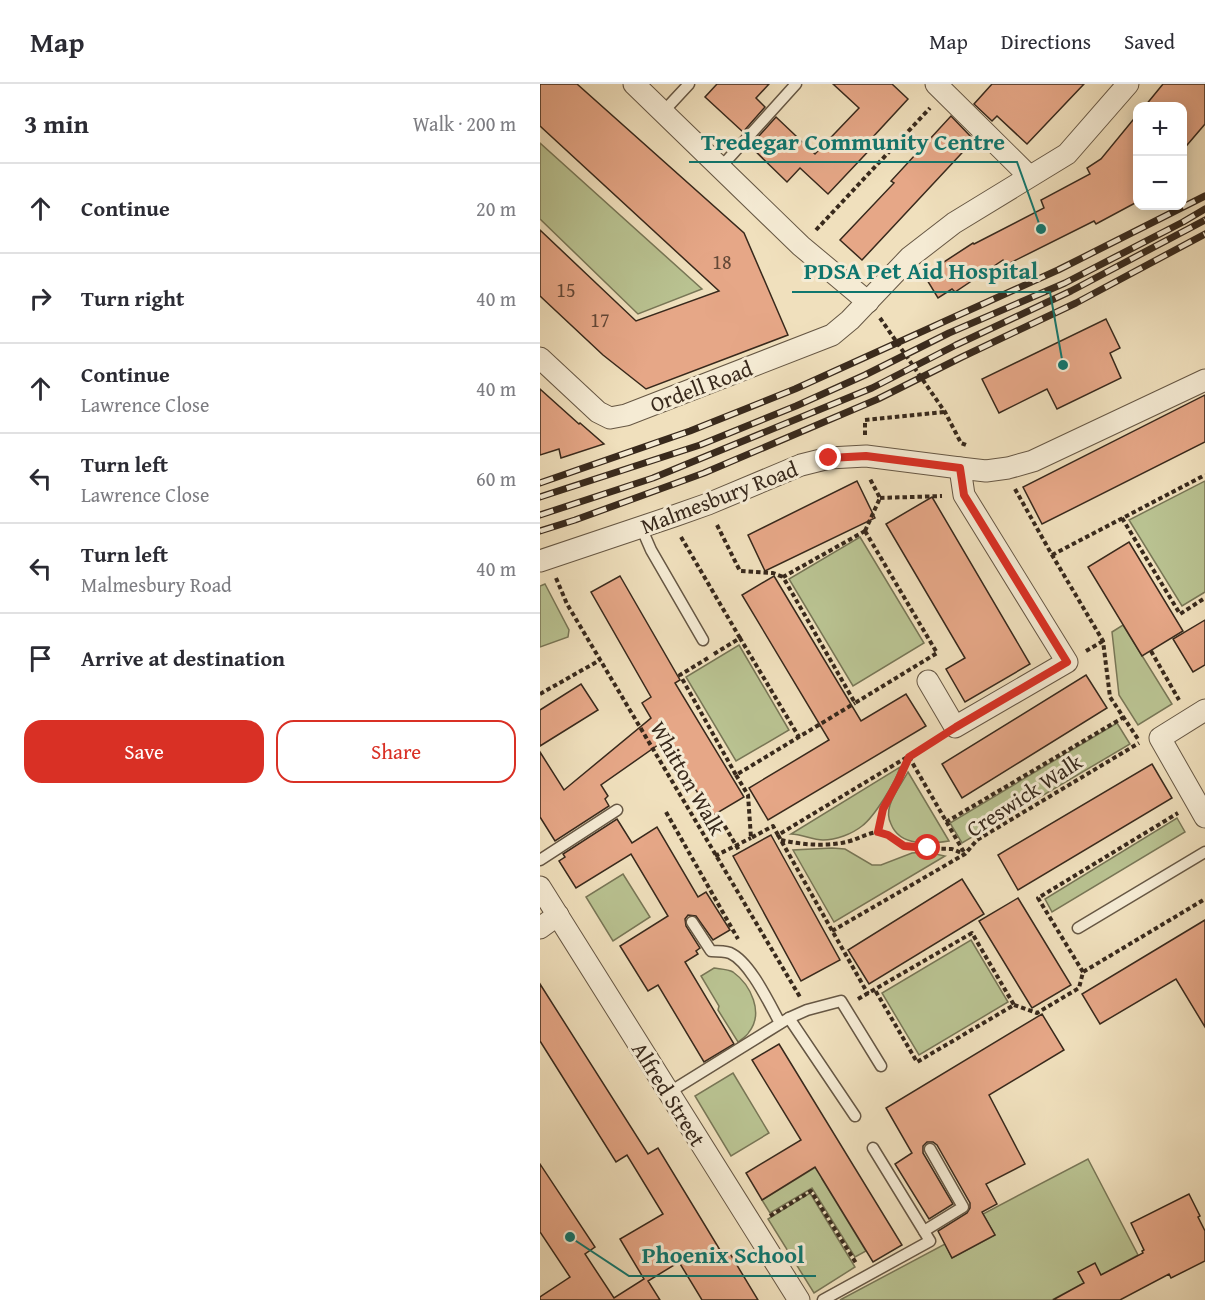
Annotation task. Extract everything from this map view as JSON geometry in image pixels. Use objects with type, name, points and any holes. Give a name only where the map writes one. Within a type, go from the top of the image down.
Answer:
[{"type":"street","points":[[634,84],[801,246],[874,310],[910,257],[954,223],[1067,154],[1128,84]]},
{"type":"street","points":[[940,88],[1029,176]]},
{"type":"street","name":"Ordell Road","points":[[540,358],[598,412],[610,418],[626,415],[832,335],[850,320],[874,310]]},
{"type":"street","name":"Malmesbury Road","points":[[544,559],[708,504],[801,465],[829,458],[862,456],[986,471],[1008,468],[1033,461],[1205,380]]},
{"type":"street","points":[[928,681],[956,727],[1067,662],[964,495],[960,468]]},
{"type":"street","points":[[1198,715],[1150,740],[1201,809]]},
{"type":"street","name":"Alfred Street","points":[[540,887],[799,1300]]},
{"type":"street","points":[[540,928],[558,915]]},
{"type":"lane","points":[[663,112],[689,84]]},
{"type":"lane","points":[[720,168],[796,84]]},
{"type":"lane","points":[[641,527],[651,550],[703,640]]},
{"type":"lane","points":[[540,860],[617,810]]},
{"type":"lane","points":[[1078,928],[1205,852]]},
{"type":"lane","points":[[692,922],[711,951],[728,952],[741,959],[855,1116]]},
{"type":"lane","points":[[668,1093],[785,1020],[807,1010],[841,1000],[881,1066]]},
{"type":"lane","points":[[823,1300],[930,1241],[873,1148]]},
{"type":"lane","points":[[924,1231],[963,1207],[930,1149]]},
{"type":"path","points":[[801,246],[940,88]]},
{"type":"path","points":[[874,310],[945,412],[961,442],[972,447]]},
{"type":"path","points":[[783,577],[865,531],[880,498],[862,456],[865,420],[945,412]]},
{"type":"path","points":[[1052,555],[1205,475]]},
{"type":"path","points":[[1015,489],[1103,641],[1110,697],[1124,717],[1150,740]]},
{"type":"path","points":[[880,498],[964,495]]},
{"type":"path","points":[[708,504],[740,571],[773,573],[783,577],[855,703]]},
{"type":"path","points":[[674,516],[681,537],[799,737]]},
{"type":"path","points":[[1122,518],[1180,614],[1205,598]]},
{"type":"path","points":[[736,775],[937,653],[865,531]]},
{"type":"path","name":"Whitton Walk","points":[[544,559],[567,604],[807,1010]]},
{"type":"path","points":[[740,638],[680,675],[748,795],[751,838]]},
{"type":"path","points":[[1151,651],[1198,715]]},
{"type":"path","points":[[540,694],[600,660]]},
{"type":"path","points":[[946,822],[1124,717]]},
{"type":"path","points":[[780,837],[956,727]]},
{"type":"path","name":"Creswick Walk","points":[[832,931],[965,854],[977,840],[1150,740]]},
{"type":"path","points":[[909,757],[965,854]]},
{"type":"path","points":[[878,832],[883,809],[909,757]]},
{"type":"path","points":[[1083,972],[1038,898],[1201,809]]},
{"type":"path","points":[[666,812],[738,938],[728,952]]},
{"type":"path","points":[[717,813],[740,852]]},
{"type":"path","points":[[715,856],[772,826],[868,994]]},
{"type":"path","points":[[780,837],[809,843],[835,843],[878,832],[888,835],[904,846],[952,849],[965,854]]},
{"type":"path","points":[[845,1008],[972,933],[1014,1005],[1037,1013],[1079,988],[1083,972],[1205,899]]},
{"type":"path","points":[[875,990],[917,1062],[1014,1005]]},
{"type":"path","points":[[765,1220],[811,1191],[859,1268]]},
{"type":"green space","points":[[540,143],[702,289],[638,314],[540,219]]},
{"type":"green space","points":[[1205,481],[1205,592],[1182,606],[1129,520]]},
{"type":"green space","points":[[860,537],[924,643],[853,686],[789,579]]},
{"type":"green space","points":[[545,584],[569,630],[568,637],[540,647],[540,586]]},
{"type":"green space","points":[[1123,625],[1172,704],[1138,725],[1119,695],[1112,632]]},
{"type":"green space","points":[[739,645],[789,730],[736,761],[686,677]]},
{"type":"green space","points":[[1117,723],[1130,744],[962,843],[950,823]]},
{"type":"green space","points":[[900,767],[878,807],[858,829],[828,840],[791,834]]},
{"type":"green space","points":[[908,772],[949,841],[916,842],[901,837],[895,831],[889,819],[889,807]]},
{"type":"green space","points":[[1177,818],[1185,832],[1052,912],[1045,899]]},
{"type":"green space","points":[[845,849],[872,865],[881,865],[912,853],[926,852],[945,856],[834,922],[793,850]]},
{"type":"green space","points":[[623,874],[650,917],[613,941],[586,897]]},
{"type":"green space","points":[[971,940],[1008,1002],[919,1055],[882,993]]},
{"type":"green space","points":[[714,968],[733,972],[745,984],[753,1000],[755,1016],[753,1024],[747,1035],[738,1042],[701,976]]},
{"type":"green space","points":[[733,1073],[769,1133],[731,1156],[695,1096]]},
{"type":"green space","points":[[1088,1159],[1138,1255],[1101,1275],[1078,1272],[1084,1283],[1052,1300],[840,1300],[945,1244],[952,1258],[995,1235],[983,1214]]},
{"type":"green space","points":[[819,1165],[822,1179],[866,1251],[855,1257],[812,1188],[770,1213],[762,1200]]},
{"type":"green space","points":[[810,1193],[855,1267],[814,1293],[768,1219]]},
{"type":"building","points":[[540,84],[577,84],[744,233],[788,335],[646,389],[603,355],[540,296],[540,230],[636,321],[719,291],[540,126]]},
{"type":"building","points":[[717,84],[769,84],[756,98],[765,107],[743,132],[705,97]]},
{"type":"building","points":[[833,84],[892,84],[908,99],[872,138],[877,142],[828,194],[800,168],[787,182],[750,146],[776,117],[815,154],[859,108]]},
{"type":"building","points":[[992,84],[1084,84],[1027,144],[997,116],[992,121],[974,104]]},
{"type":"building","points":[[1163,84],[1205,84],[1205,124],[1187,145],[1187,102],[1148,102]]},
{"type":"building","points":[[951,116],[974,140],[862,260],[840,240],[894,183],[891,181]]},
{"type":"building","points":[[1133,120],[1133,204],[1096,224],[1094,221],[1006,265],[1003,260],[955,292],[952,289],[938,298],[924,275],[973,243],[1044,208],[1041,200],[1090,174],[1087,168],[1101,159]]},
{"type":"building","points":[[1106,319],[1120,348],[1110,353],[1121,378],[1057,409],[1047,389],[999,413],[982,379]]},
{"type":"building","points":[[540,389],[604,444],[561,458],[559,449],[540,455]]},
{"type":"building","points":[[1205,395],[1205,442],[1042,524],[1023,487]]},
{"type":"building","points":[[857,481],[875,518],[765,571],[748,535]]},
{"type":"building","points":[[932,497],[1030,664],[965,702],[946,669],[965,658],[886,524]]},
{"type":"building","points":[[1129,542],[1183,631],[1142,656],[1088,567]]},
{"type":"building","points":[[620,576],[680,680],[675,683],[744,797],[712,816],[665,740],[601,785],[608,796],[605,799],[609,806],[555,841],[540,817],[540,752],[564,790],[651,718],[642,703],[651,697],[591,592]]},
{"type":"building","points":[[774,576],[861,721],[906,694],[926,726],[768,820],[749,788],[829,740],[742,595]]},
{"type":"building","points":[[1205,620],[1205,665],[1193,672],[1173,639]]},
{"type":"building","points":[[1086,675],[1107,708],[962,798],[942,764]]},
{"type":"building","points":[[581,684],[598,710],[540,746],[540,710]]},
{"type":"building","points":[[1152,764],[1172,798],[1018,890],[998,855]]},
{"type":"building","points":[[617,819],[632,843],[657,827],[698,897],[706,892],[730,930],[713,940],[696,916],[688,915],[685,919],[686,926],[700,948],[696,951],[698,954],[685,962],[734,1044],[704,1062],[658,985],[648,991],[620,946],[668,916],[631,854],[576,888],[559,861],[565,857],[563,854]]},
{"type":"building","points":[[771,835],[840,960],[801,981],[733,856]]},
{"type":"building","points":[[962,879],[984,914],[869,984],[848,950]]},
{"type":"building","points":[[1018,898],[1071,985],[1032,1008],[979,921]]},
{"type":"building","points":[[1205,920],[1205,1027],[1176,979],[1100,1024],[1082,994]]},
{"type":"building","points":[[540,984],[648,1154],[658,1148],[723,1255],[729,1252],[758,1300],[702,1300],[679,1262],[648,1281],[660,1300],[540,1300],[540,1297],[570,1277],[540,1232],[540,1164],[595,1247],[585,1254],[614,1298],[644,1279],[620,1239],[663,1214],[627,1155],[616,1162],[540,1041]]},
{"type":"building","points":[[1042,1014],[1064,1050],[989,1095],[1025,1164],[986,1184],[997,1204],[982,1212],[995,1235],[952,1258],[938,1231],[967,1213],[970,1203],[937,1145],[927,1142],[923,1146],[923,1153],[953,1204],[929,1219],[895,1164],[912,1153],[886,1108]]},
{"type":"building","points":[[779,1044],[902,1245],[873,1262],[815,1167],[762,1200],[746,1173],[801,1140],[752,1060]]},
{"type":"building","points":[[1189,1194],[1205,1231],[1205,1261],[1171,1278],[1169,1274],[1120,1300],[1053,1300],[1084,1283],[1078,1272],[1095,1263],[1101,1275],[1143,1253],[1144,1250],[1131,1223]]},
{"type":"railway","points":[[540,483],[690,431],[795,389],[1058,270],[1205,196]]},
{"type":"railway","points":[[540,497],[700,445],[796,406],[949,333],[1065,283],[1205,209]]},
{"type":"railway","points":[[540,515],[653,478],[872,388],[956,345],[1071,291],[1205,220]]},
{"type":"railway","points":[[540,531],[704,473],[878,399],[1076,303],[1205,234]]},
{"type":"place","name":"Tredegar Community Centre","points":[[1041,229]]},
{"type":"place","name":"PDSA Pet Aid Hospital","points":[[1063,365]]},
{"type":"place","name":"Phoenix School","points":[[570,1237]]},
{"type":"route","points":[[829,458],[866,456],[960,468],[964,495],[1067,662],[909,757],[883,809],[878,832],[888,835],[904,846],[928,848]]}]
